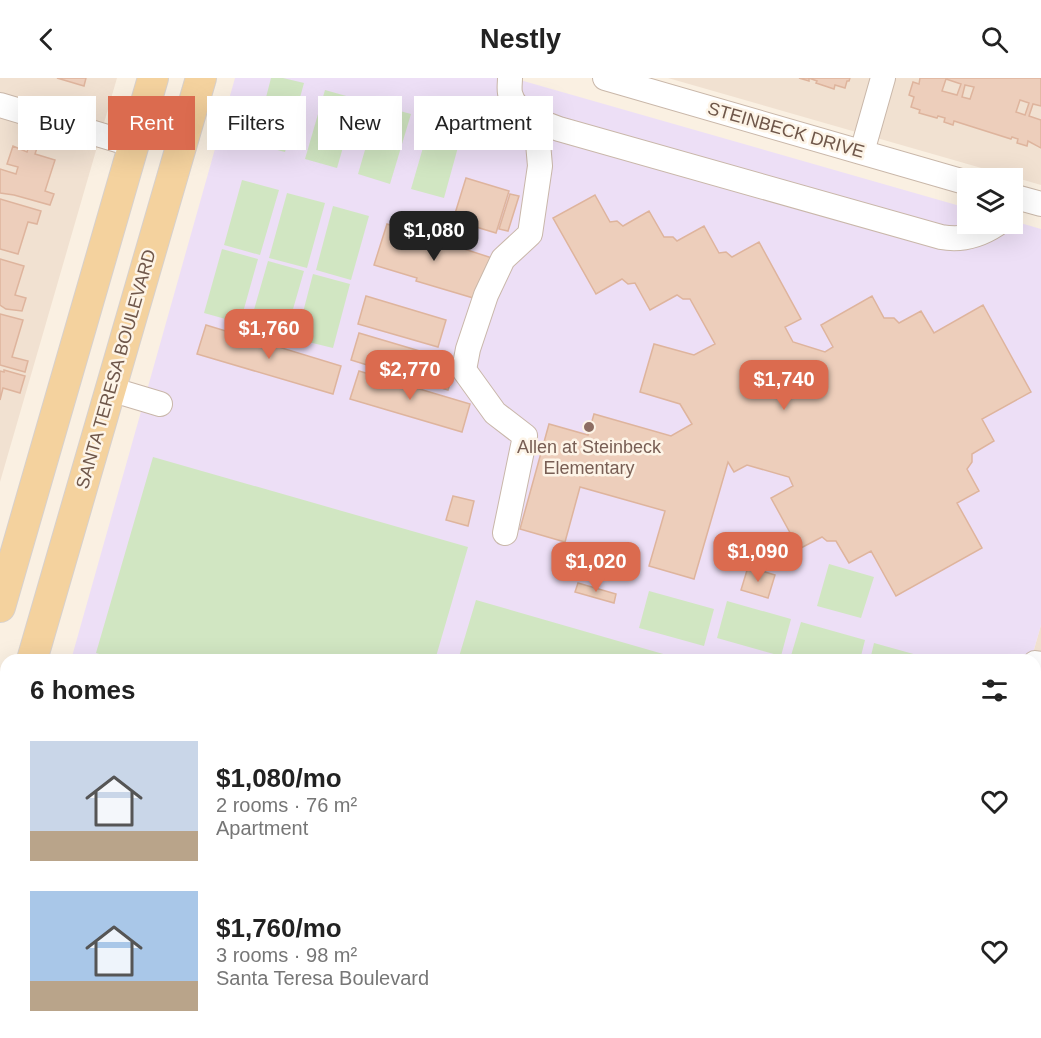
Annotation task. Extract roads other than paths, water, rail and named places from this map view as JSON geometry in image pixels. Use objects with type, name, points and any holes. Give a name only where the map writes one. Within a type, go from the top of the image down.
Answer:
[{"type":"main road","points":[[148,96],[153,78]]},
{"type":"main road","name":"SANTA TERESA BOULEVARD","points":[[34,654],[201,78]]},
{"type":"main road","points":[[0,607],[133,150]]},
{"type":"street","points":[[510,78],[511,96]]},
{"type":"street","points":[[862,152],[883,78]]},
{"type":"street","name":"STEINBECK DRIVE","points":[[612,79],[957,180]]},
{"type":"street","points":[[0,105],[108,137]]},
{"type":"street","points":[[553,127],[941,237],[957,240],[980,234]]},
{"type":"street","points":[[505,533],[525,436],[495,413],[464,370],[468,349],[486,295],[503,259],[530,234],[540,166],[539,150]]},
{"type":"street","points":[[1023,201],[1041,204]]},
{"type":"street","points":[[110,389],[160,404]]},
{"type":"place","name":"Allen at Steinbeck Elementary","points":[[589,427]]}]
